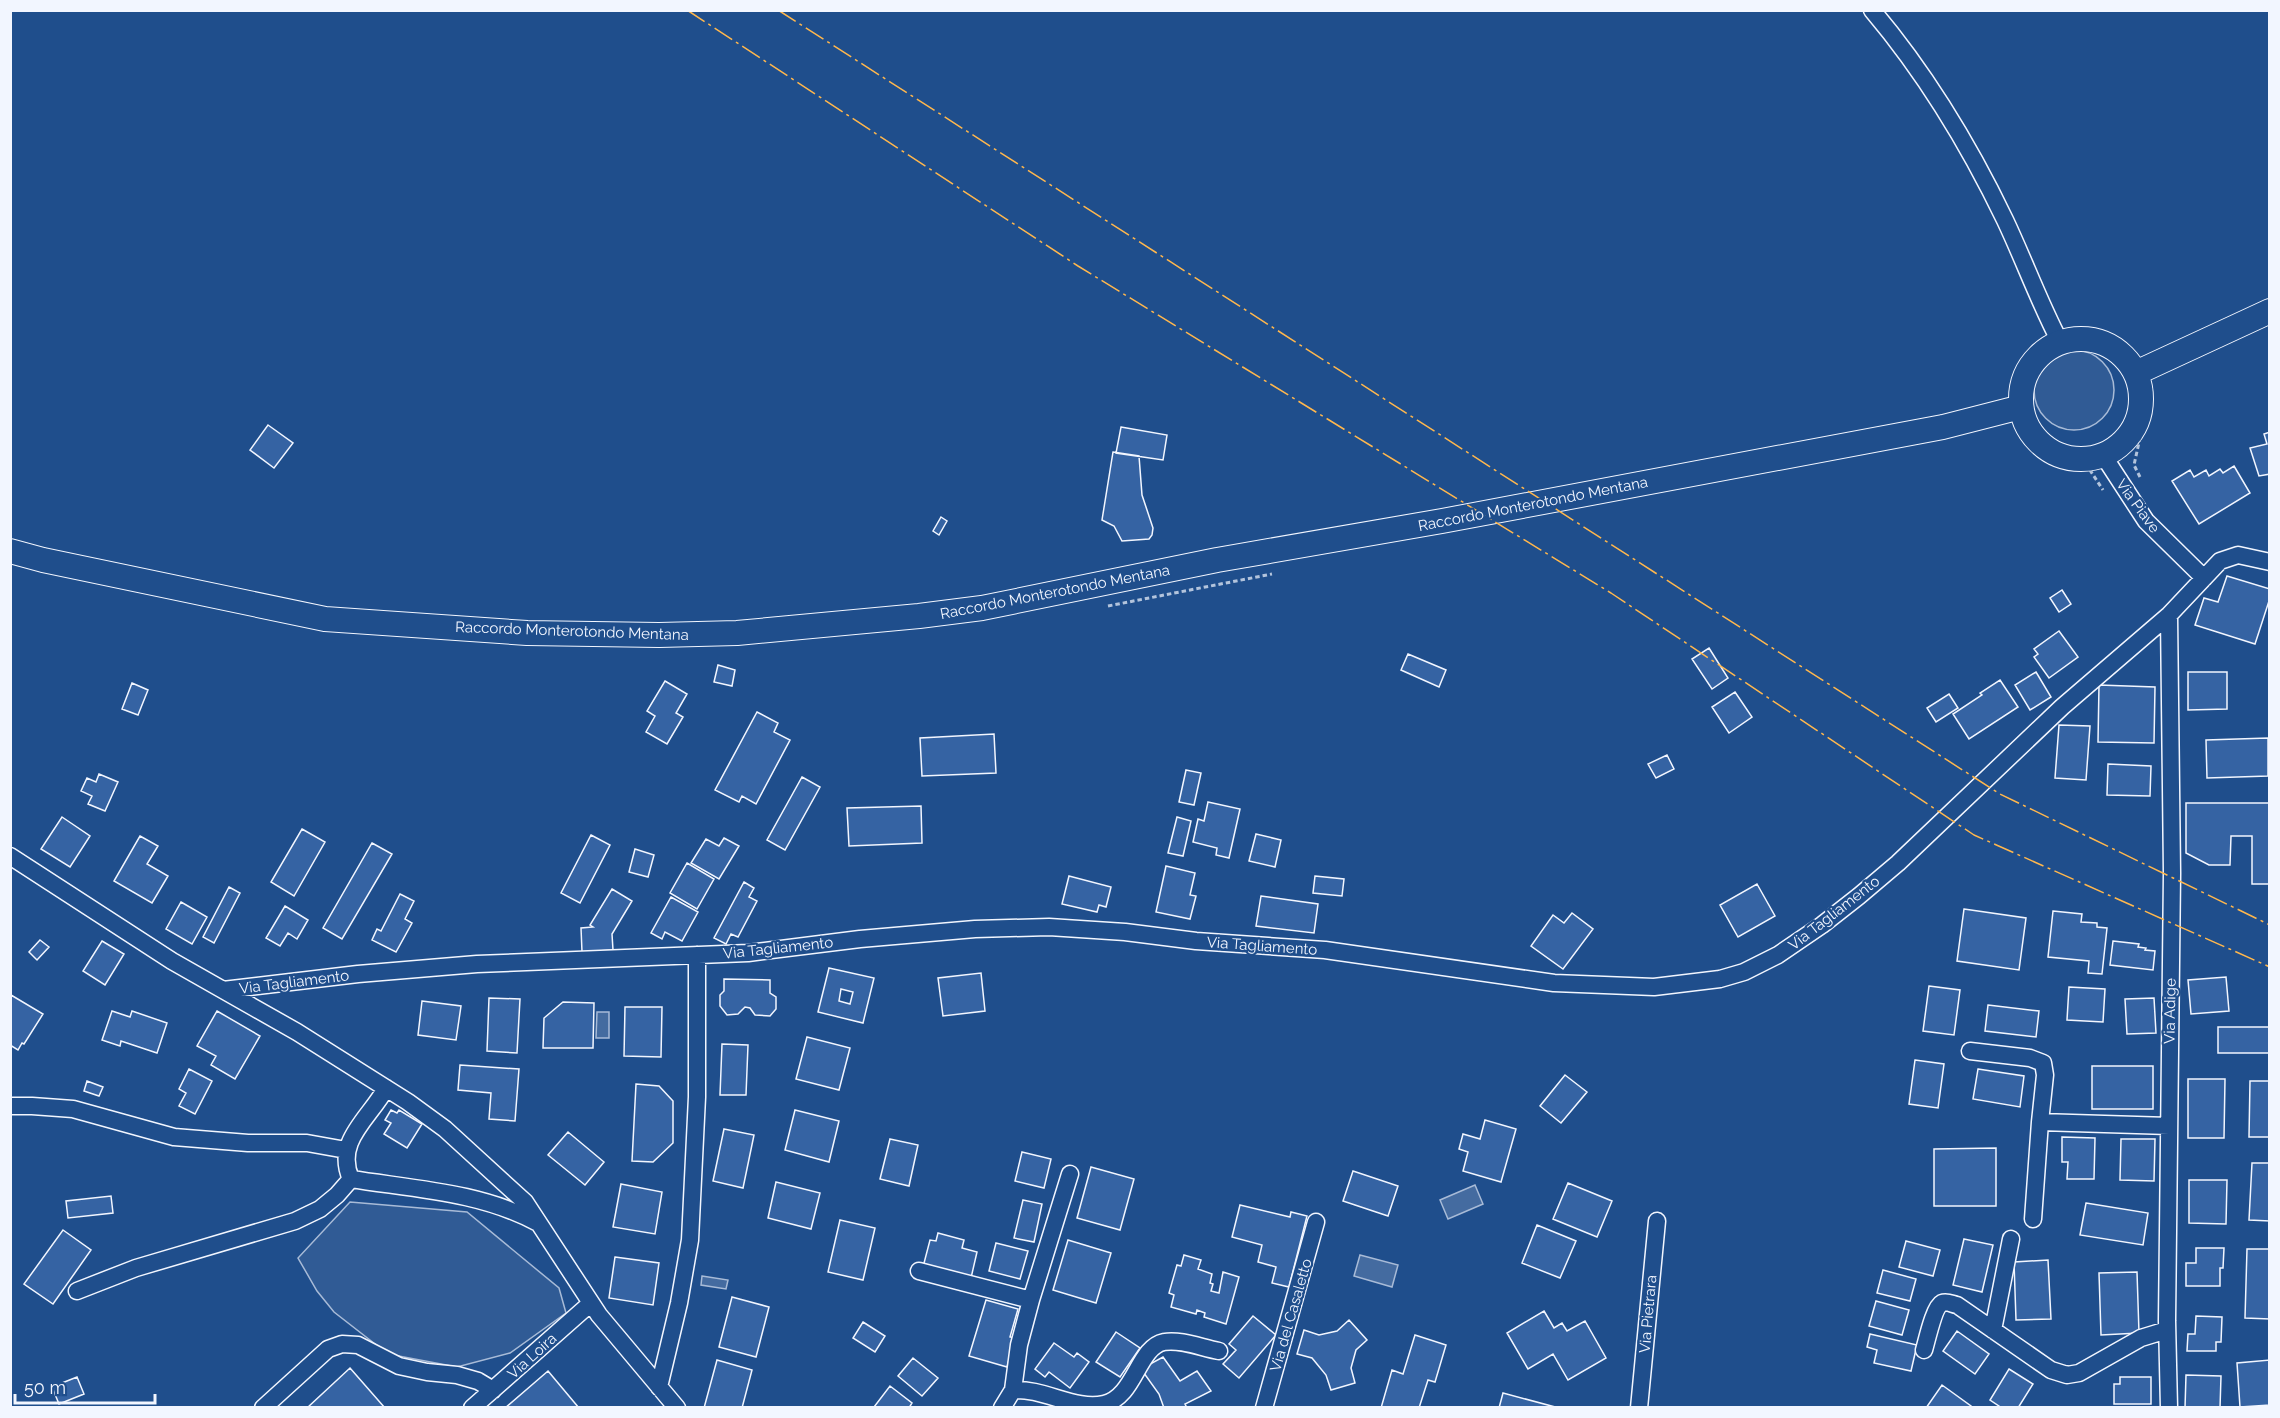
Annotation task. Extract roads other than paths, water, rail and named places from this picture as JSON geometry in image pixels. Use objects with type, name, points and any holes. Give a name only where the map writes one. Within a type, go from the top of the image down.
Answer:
[{"type":"main road","points":[[2136,373],[2270,311]]},
{"type":"main road","points":[[2077,338],[2095,339],[2112,346],[2126,357],[2136,373],[2141,388],[2142,405],[2138,421],[2118,447],[2103,455],[2085,459],[2067,458],[2050,451],[2036,439],[2026,424],[2021,407],[2022,386],[2029,368],[2042,352],[2060,342],[2077,338]]},
{"type":"main road","name":"Raccordo Monterotondo Mentana","points":[[10,551],[43,560],[325,619],[526,633],[685,635],[758,631],[919,616],[991,606],[1217,560],[1442,521],[1943,427],[2021,407]]},
{"type":"street","points":[[1872,10],[1918,71],[1974,159],[2006,222],[2042,308],[2060,342]]},
{"type":"street","name":"Via Piave","points":[[2103,455],[2146,521],[2204,578]]},
{"type":"street","name":"Via Tagliamento","points":[[223,990],[358,974],[477,964],[748,953],[860,939],[975,929],[1049,927],[1325,950],[1554,983],[1654,987],[1720,979],[1744,972],[1778,955],[1850,903],[1898,863],[2062,707],[2169,615],[2220,561],[2233,555],[2243,555],[2270,562]]},
{"type":"street","name":"Via Adige","points":[[2169,615],[2172,884],[2167,1330],[2169,1407]]},
{"type":"street","points":[[10,856],[162,955],[297,1032],[386,1088],[459,1140],[525,1202],[591,1303],[677,1407]]},
{"type":"street","points":[[659,1387],[679,1303],[690,1240],[697,1097],[697,955]]},
{"type":"street","points":[[1970,1051],[2030,1058],[2043,1063],[2045,1075],[2034,1219]]},
{"type":"street","points":[[351,1179],[346,1166],[346,1150],[352,1134],[376,1105],[386,1088]]},
{"type":"street","points":[[10,1106],[73,1109],[174,1137],[237,1142],[307,1143],[346,1150]]},
{"type":"street","points":[[2040,1122],[2169,1125]]},
{"type":"street","points":[[1002,1407],[1013,1390],[1018,1352],[1031,1300],[1070,1174]]},
{"type":"street","points":[[351,1179],[477,1199],[503,1206],[539,1223]]},
{"type":"street","points":[[77,1291],[136,1268],[294,1221],[320,1209],[351,1179]]},
{"type":"street","name":"Via Pietrara","points":[[1639,1407],[1657,1221]]},
{"type":"street","name":"Via del Casaletto","points":[[1264,1407],[1316,1222]]},
{"type":"street","points":[[1993,1330],[2011,1239]]},
{"type":"street","points":[[919,1271],[1031,1300]]},
{"type":"street","points":[[1924,1350],[1936,1311],[1941,1304],[1946,1302],[1957,1305],[2046,1367],[2067,1375],[2084,1371],[2141,1338],[2167,1330]]},
{"type":"street","name":"Via Loira","points":[[472,1407],[591,1303]]},
{"type":"street","points":[[1013,1390],[1032,1390],[1084,1404],[1106,1404],[1123,1392],[1148,1354],[1158,1344],[1174,1342],[1219,1351]]},
{"type":"street","points":[[263,1407],[328,1349],[342,1344],[358,1345],[399,1366],[457,1375],[478,1381],[493,1390]]}]
